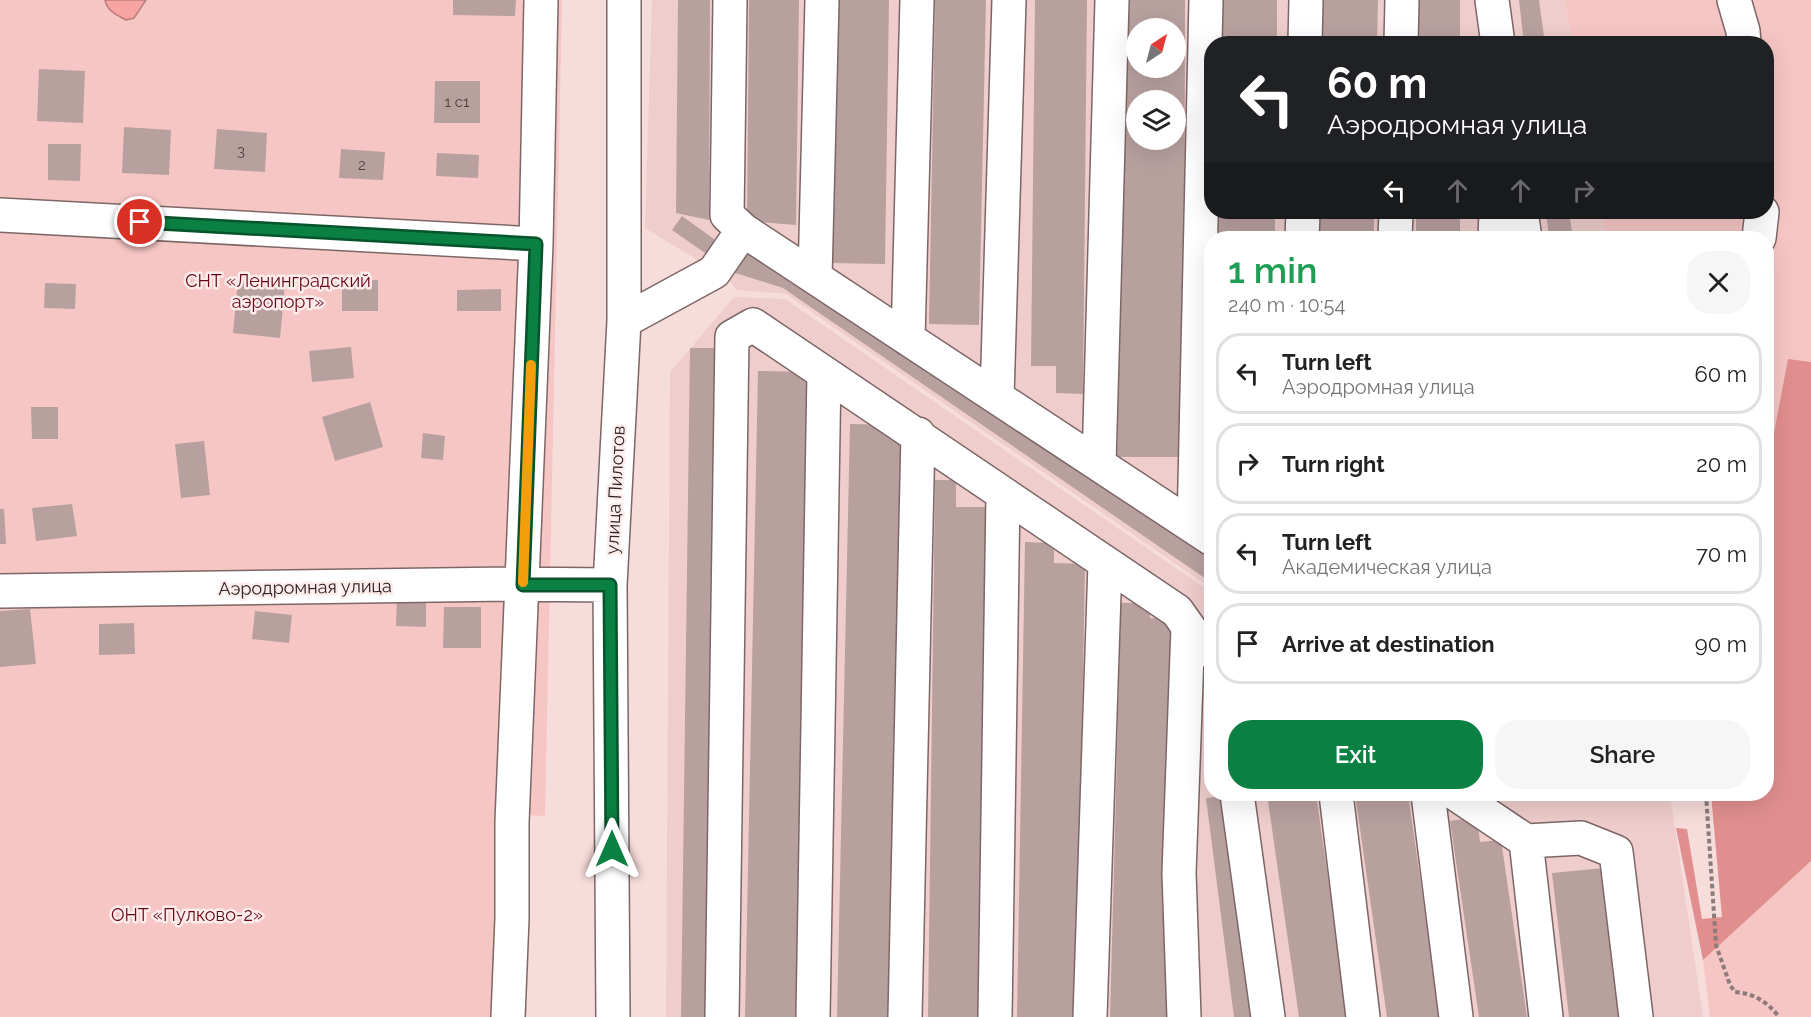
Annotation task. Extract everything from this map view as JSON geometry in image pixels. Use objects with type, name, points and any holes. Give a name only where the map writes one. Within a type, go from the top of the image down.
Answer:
[{"type":"street","points":[[508,1017],[512,918],[512,822],[536,244],[541,0]]},
{"type":"street","name":"улица Пилотов","points":[[613,1017],[610,585],[624,321],[624,0]]},
{"type":"street","points":[[730,0],[727,215],[743,230],[1203,533]]},
{"type":"street","points":[[815,277],[822,0]]},
{"type":"street","points":[[908,339],[917,0]]},
{"type":"street","points":[[997,398],[1009,0]]},
{"type":"street","points":[[1099,464],[1112,0]]},
{"type":"street","points":[[1206,0],[1206,36]]},
{"type":"street","points":[[1305,36],[1306,0]]},
{"type":"street","points":[[1401,36],[1402,0]]},
{"type":"street","points":[[1492,0],[1497,36]]},
{"type":"street","points":[[1734,0],[1743,36]]},
{"type":"street","points":[[0,214],[536,244]]},
{"type":"street","points":[[624,321],[714,272],[743,230]]},
{"type":"street","points":[[722,1017],[732,337],[753,325],[918,434],[1177,612],[1204,647]]},
{"type":"street","points":[[1203,533],[1204,355]]},
{"type":"street","points":[[813,1017],[824,373]]},
{"type":"street","points":[[905,1017],[918,434]]},
{"type":"street","points":[[994,1017],[1003,494]]},
{"type":"street","points":[[1089,1017],[1105,562]]},
{"type":"street","name":"Аэродромная улица","points":[[0,591],[610,585]]},
{"type":"street","points":[[1184,1017],[1179,873],[1188,627]]},
{"type":"street","points":[[1238,801],[1268,1017]]},
{"type":"street","points":[[1337,801],[1363,1017]]},
{"type":"street","points":[[1429,801],[1456,1017]]},
{"type":"street","points":[[1466,801],[1526,841],[1581,838],[1616,852],[1636,1017]]},
{"type":"street","points":[[1526,841],[1546,1017]]},
{"type":"path","points":[[1706,801],[1716,945],[1730,985],[1735,992],[1749,993],[1773,1009],[1779,1017]]},
{"type":"shaded area","points":[[105,0],[146,0],[134,18],[126,20],[110,10]]},
{"type":"shaded area","points":[[652,0],[1565,0],[1571,36],[1204,36],[1204,219],[1603,219],[1605,231],[1204,231],[1204,583],[786,294],[737,290],[726,277],[645,228]]},
{"type":"shaded area","points":[[734,297],[785,299],[1204,587],[1204,801],[1671,801],[1703,1017],[666,1017],[670,372]]},
{"type":"shaded area","points":[[1788,359],[1811,362],[1811,861],[1703,960],[1676,828],[1687,829],[1702,919],[1722,917],[1712,801],[1774,801],[1774,432]]},
{"type":"green space","name":"СНТ «Ленинградский аэропорт»","points":[[0,0],[562,0],[545,816],[497,813],[492,1017],[0,1017]]},
{"type":"green space","points":[[1565,0],[1811,0],[1811,362],[1788,360],[1774,433],[1774,231],[1605,231],[1603,219],[1774,219],[1774,36],[1571,36]]},
{"type":"green space","points":[[1811,861],[1811,1017],[1710,1017],[1703,960]]},
{"type":"building","points":[[453,0],[516,0],[515,16],[453,15]]},
{"type":"building","points":[[678,0],[710,0],[709,220],[676,213]]},
{"type":"building","points":[[749,0],[799,0],[796,225],[747,221]]},
{"type":"building","points":[[836,0],[889,0],[885,264],[832,263]]},
{"type":"building","points":[[935,0],[986,0],[979,325],[929,324]]},
{"type":"building","points":[[1035,0],[1087,0],[1083,394],[1056,393],[1056,366],[1031,366]]},
{"type":"building","points":[[1126,0],[1185,0],[1185,18],[1126,18],[1126,78],[1185,78],[1185,90],[1126,90],[1126,150],[1185,150],[1184,457],[1117,457]]},
{"type":"building","points":[[1219,0],[1277,0],[1277,36],[1218,36]]},
{"type":"building","points":[[1322,0],[1378,0],[1377,36],[1321,36]]},
{"type":"building","points":[[1416,0],[1460,0],[1460,36],[1416,36]]},
{"type":"building","points":[[1519,0],[1539,0],[1544,36],[1523,36]]},
{"type":"building","points":[[39,69],[85,71],[83,123],[37,121]]},
{"type":"building","points":[[435,81],[480,81],[480,123],[434,123]]},
{"type":"building","points":[[124,127],[171,130],[169,175],[122,173]]},
{"type":"building","points":[[217,129],[267,133],[265,172],[214,169]]},
{"type":"building","points":[[48,144],[81,144],[80,181],[48,180]]},
{"type":"building","points":[[341,149],[385,152],[383,180],[339,178]]},
{"type":"building","points":[[437,153],[479,155],[478,178],[436,176]]},
{"type":"building","points":[[682,216],[718,242],[708,255],[672,230]]},
{"type":"building","points":[[1215,219],[1275,219],[1275,231],[1215,231]]},
{"type":"building","points":[[1318,219],[1374,219],[1374,231],[1318,231]]},
{"type":"building","points":[[1416,219],[1460,219],[1460,231],[1416,231]]},
{"type":"building","points":[[1547,219],[1570,219],[1572,231],[1548,231]]},
{"type":"building","points":[[765,252],[1204,550],[1204,577],[783,288],[726,270],[739,256]]},
{"type":"building","points":[[238,280],[285,284],[280,338],[233,333]]},
{"type":"building","points":[[378,280],[378,311],[342,311],[342,281]]},
{"type":"building","points":[[45,283],[76,284],[75,309],[44,308]]},
{"type":"building","points":[[501,289],[501,311],[457,311],[457,290]]},
{"type":"building","points":[[351,347],[354,378],[312,382],[309,351]]},
{"type":"building","points":[[690,348],[716,348],[708,1017],[681,1017]]},
{"type":"building","points":[[758,371],[814,372],[801,1017],[745,1017]]},
{"type":"building","points":[[370,402],[383,447],[335,461],[322,417]]},
{"type":"building","points":[[31,407],[58,407],[58,439],[32,439]]},
{"type":"building","points":[[850,424],[903,425],[889,1017],[837,1017]]},
{"type":"building","points":[[423,433],[445,436],[443,460],[421,458]]},
{"type":"building","points":[[204,441],[210,495],[181,498],[175,444]]},
{"type":"building","points":[[935,480],[956,480],[956,507],[991,507],[985,1017],[928,1017]]},
{"type":"building","points":[[72,504],[77,536],[36,541],[32,508]]},
{"type":"building","points":[[0,509],[4,509],[6,544],[0,544]]},
{"type":"building","points":[[1025,542],[1054,543],[1054,563],[1085,564],[1077,1017],[1017,1017]]},
{"type":"building","points":[[397,598],[426,598],[426,627],[396,626]]},
{"type":"building","points":[[1121,603],[1150,603],[1150,618],[1178,619],[1168,1017],[1110,1017]]},
{"type":"building","points":[[444,607],[481,607],[481,648],[443,648]]},
{"type":"building","points":[[30,609],[36,664],[0,667],[0,611]]},
{"type":"building","points":[[255,611],[292,615],[289,643],[252,639]]},
{"type":"building","points":[[134,623],[135,654],[99,655],[99,624]]},
{"type":"building","points":[[1206,801],[1231,801],[1259,1017],[1234,1017]]},
{"type":"building","points":[[1268,801],[1317,801],[1348,1017],[1299,1017]]},
{"type":"building","points":[[1356,801],[1409,801],[1440,1017],[1387,1017]]},
{"type":"building","points":[[1477,817],[1480,842],[1501,840],[1527,1017],[1479,1017],[1450,821]]},
{"type":"building","points":[[1604,868],[1621,1017],[1569,1017],[1552,873]]},
{"type":"slow traffic","points":[[523,582],[531,365]]},
{"type":"route","points":[[140,222],[536,244],[523,585],[610,585],[612,849]]},
{"type":"park label","name":"ОНТ «Пулково-2»","points":[[187,914]]}]
